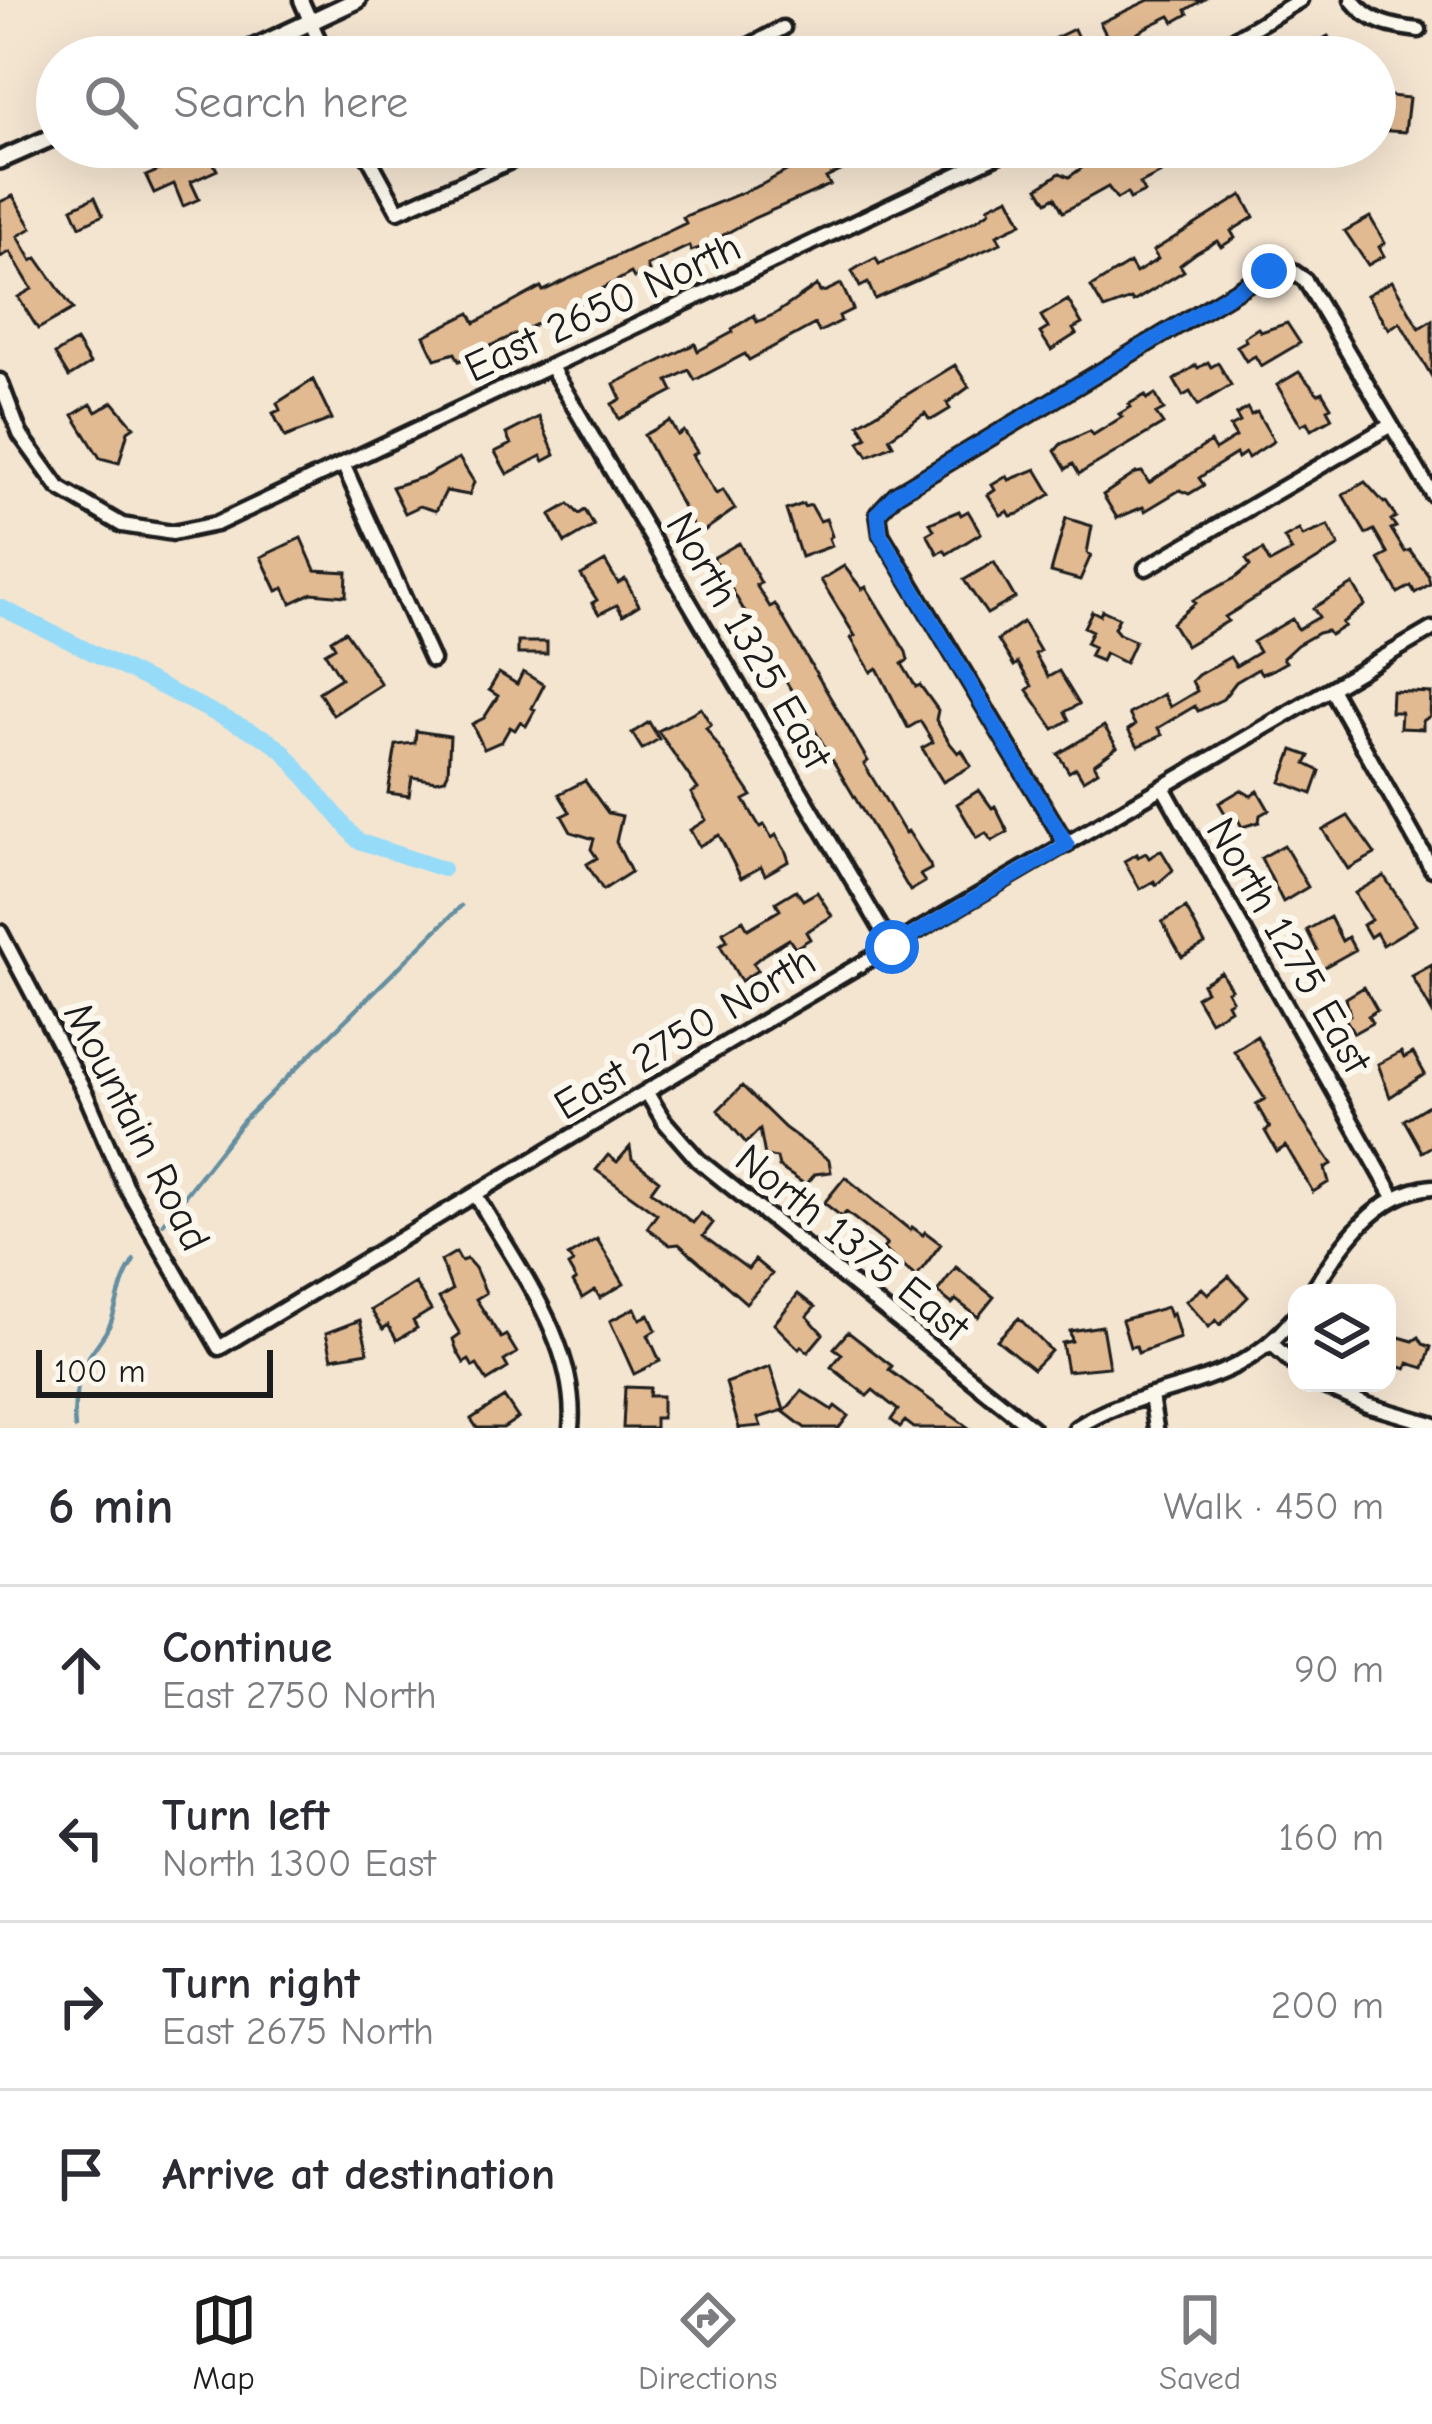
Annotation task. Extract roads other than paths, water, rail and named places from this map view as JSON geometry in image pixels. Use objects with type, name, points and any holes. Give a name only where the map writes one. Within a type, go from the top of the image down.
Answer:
[{"type":"street","points":[[302,0],[318,36]]},
{"type":"street","points":[[281,36],[357,0]]},
{"type":"street","points":[[1239,36],[1300,0]]},
{"type":"street","points":[[1352,0],[1362,13],[1389,27],[1419,30]]},
{"type":"street","points":[[768,36],[783,28]]},
{"type":"street","points":[[0,160],[36,144]]},
{"type":"street","points":[[374,168],[398,211],[495,168]]},
{"type":"street","name":"East 2650 North","points":[[0,381],[20,434],[59,488],[122,525],[172,532],[216,524],[971,168]]},
{"type":"street","points":[[1067,845],[880,534],[878,513],[896,494],[1269,271],[1288,268],[1305,280],[1432,494]]},
{"type":"street","name":"North 1325 East","points":[[551,367],[892,947]]},
{"type":"street","points":[[1146,568],[1390,425]]},
{"type":"street","points":[[343,464],[432,660]]},
{"type":"street","name":"East 2750 North","points":[[219,1348],[1432,629]]},
{"type":"street","points":[[1331,689],[1432,868]]},
{"type":"street","name":"North 1275 East","points":[[1164,789],[1394,1197]]},
{"type":"street","name":"Mountain Road","points":[[0,932],[77,1078],[124,1185],[219,1348]]},
{"type":"street","name":"North 1375 East","points":[[647,1093],[698,1160],[1032,1428]]},
{"type":"street","points":[[1317,1284],[1347,1240],[1394,1197],[1432,1187]]},
{"type":"street","points":[[476,1195],[555,1337],[572,1399],[571,1428]]},
{"type":"street","points":[[1076,1428],[1120,1405],[1229,1371],[1271,1343],[1288,1323]]},
{"type":"street","points":[[1271,1343],[1288,1359]]},
{"type":"street","points":[[1337,1392],[1432,1424]]},
{"type":"street","points":[[1151,1396],[1156,1428]]},
{"type":"waterway","points":[[0,607],[267,739],[283,751],[358,841],[443,869]]},
{"type":"waterway","points":[[163,1223],[244,1120],[461,906]]},
{"type":"waterway","points":[[75,1428],[82,1372],[111,1322],[134,1260]]}]
